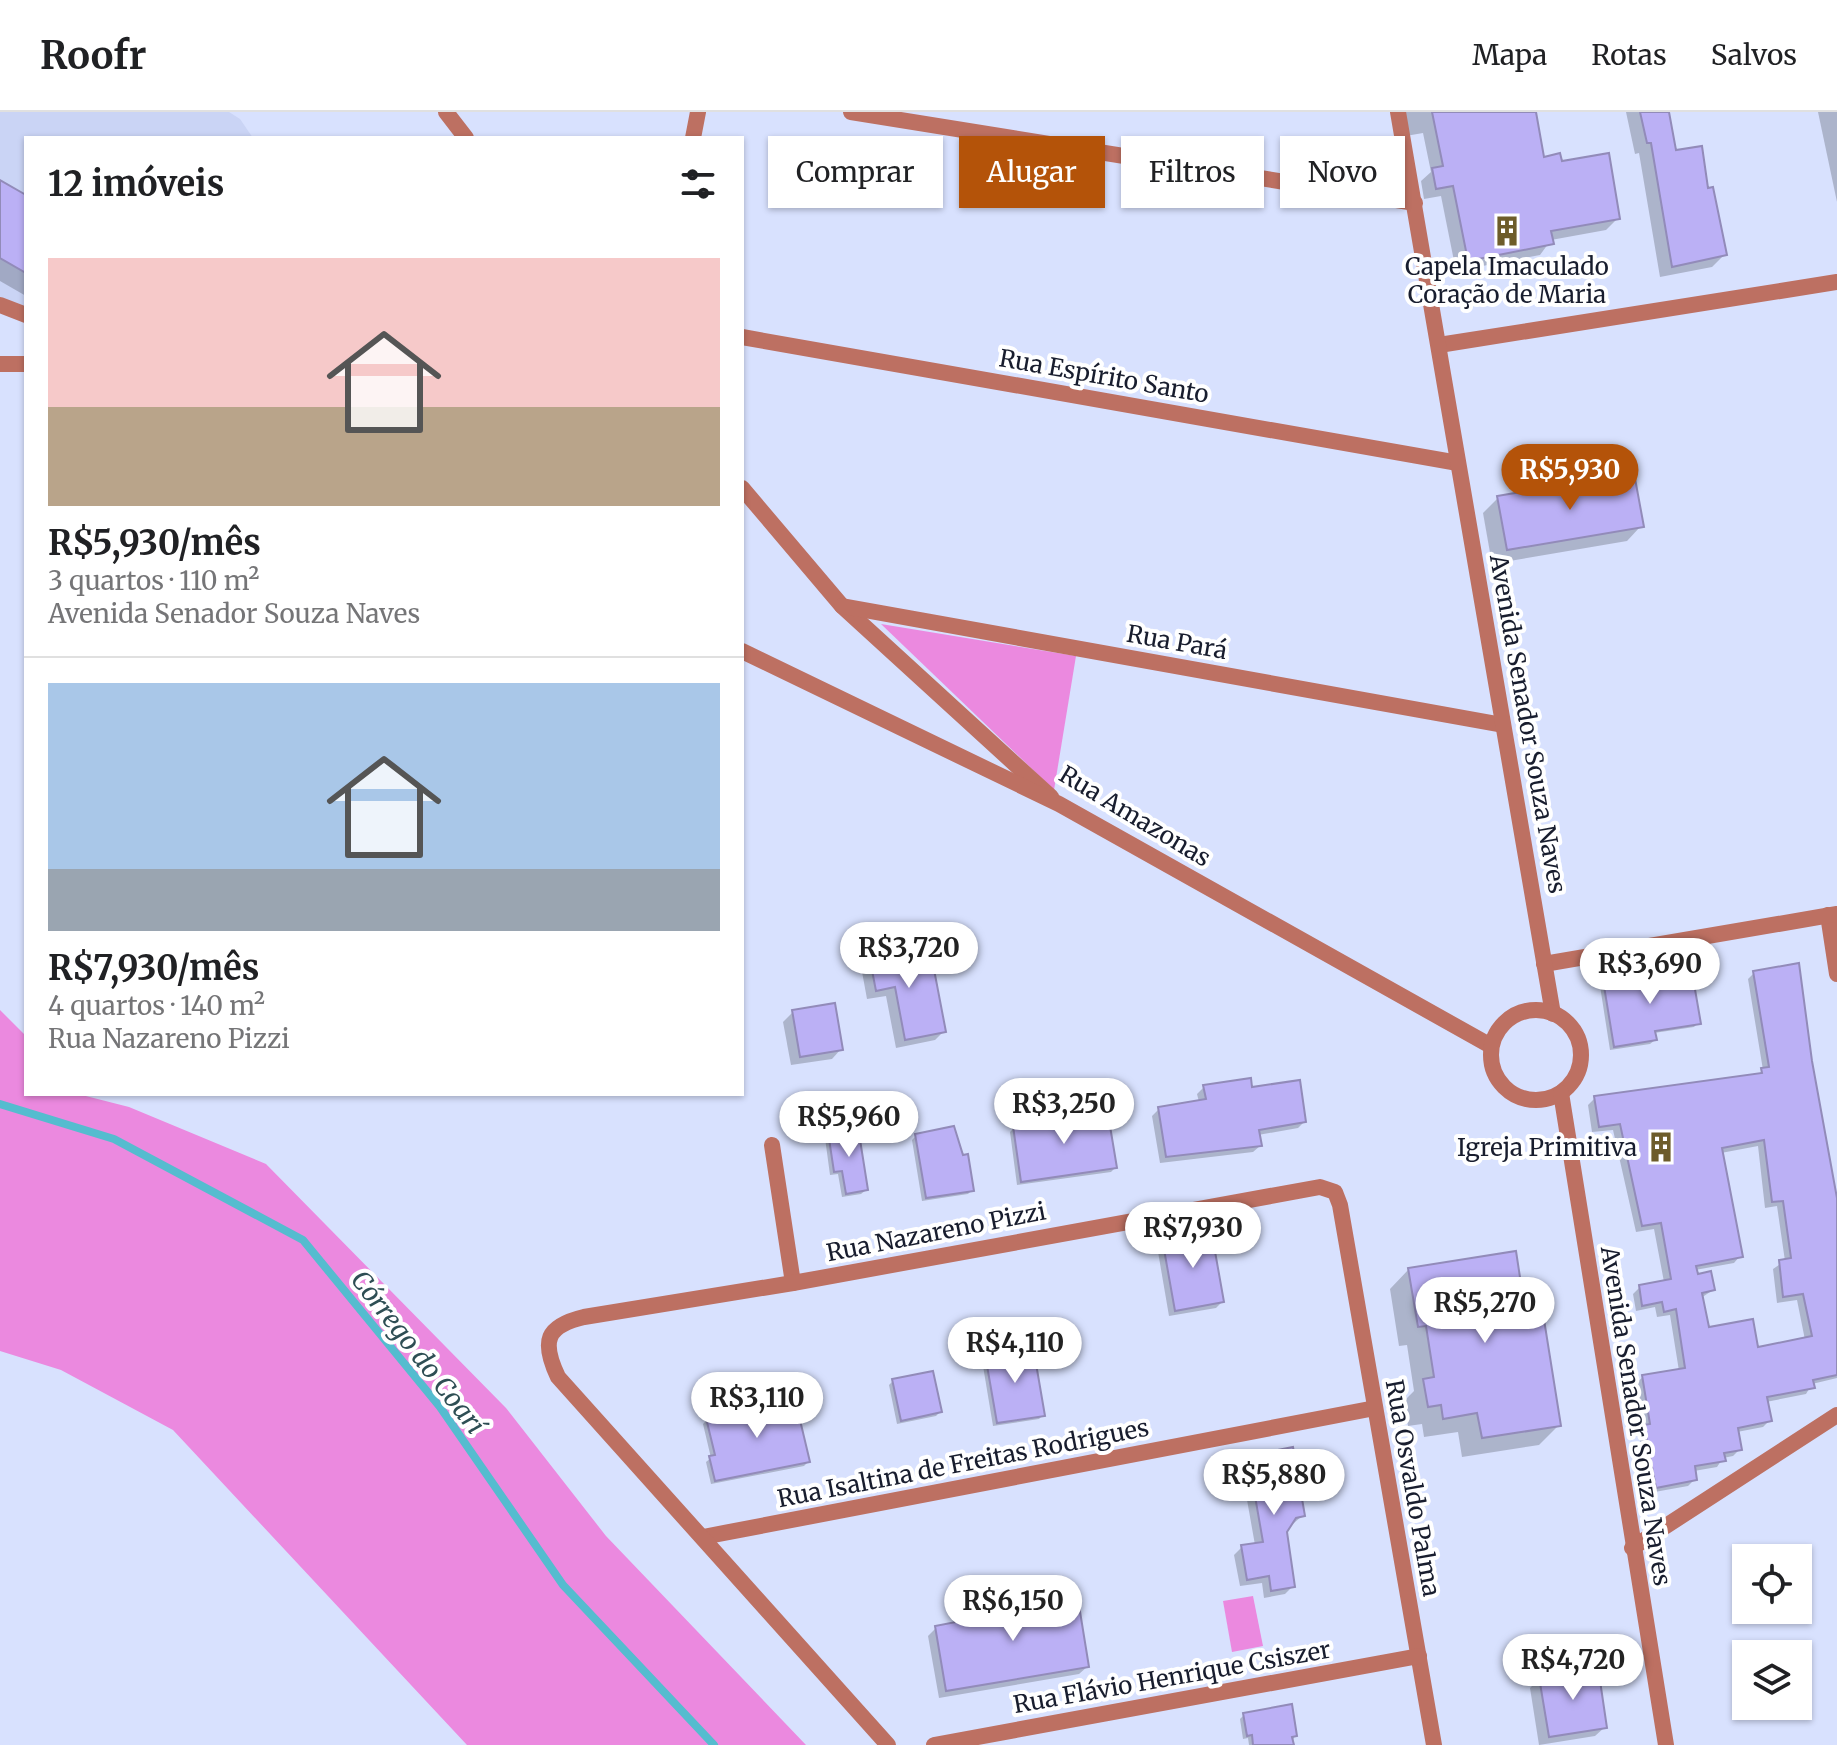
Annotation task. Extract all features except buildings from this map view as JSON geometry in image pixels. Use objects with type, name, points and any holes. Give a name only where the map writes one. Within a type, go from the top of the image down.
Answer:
[{"type":"street","points":[[446,112],[464,136]]},
{"type":"street","points":[[693,136],[698,112]]},
{"type":"street","points":[[851,112],[1415,203]]},
{"type":"street","name":"Avenida Senador Souza Naves","points":[[1398,112],[1553,1014]]},
{"type":"street","points":[[1439,345],[1837,282]]},
{"type":"street","points":[[0,305],[24,314]]},
{"type":"street","name":"Rua Espírito Santo","points":[[744,337],[1458,463]]},
{"type":"street","points":[[0,364],[24,364]]},
{"type":"street","name":"Rua Amazonas","points":[[744,490],[842,606],[1059,804],[1491,1046]]},
{"type":"street","name":"Rua Pará","points":[[842,606],[1503,725]]},
{"type":"street","points":[[744,652],[1059,804]]},
{"type":"street","points":[[1544,964],[1832,914],[1837,974]]},
{"type":"street","points":[[1541,1010],[1553,1014],[1577,1035],[1582,1057],[1576,1077],[1561,1093],[1532,1100],[1504,1088],[1495,1076],[1491,1046],[1496,1034],[1515,1015],[1541,1010]]},
{"type":"street","name":"Avenida Senador Souza Naves","points":[[1561,1093],[1666,1745]]},
{"type":"street","points":[[772,1145],[793,1283]]},
{"type":"street","name":"Rua Nazareno Pizzi","points":[[703,1537],[558,1377],[549,1359],[551,1335],[560,1323],[1308,1188],[1335,1192]]},
{"type":"street","name":"Rua Osvaldo Palma","points":[[1335,1192],[1434,1745]]},
{"type":"street","name":"Rua Isaltina de Freitas Rodrigues","points":[[703,1537],[1375,1408]]},
{"type":"street","points":[[1632,1548],[1837,1415]]},
{"type":"street","points":[[703,1537],[888,1745]]},
{"type":"street","name":"Rua Flávio Henrique Csiszer","points":[[934,1745],[1419,1656]]},
{"type":"shaded area","points":[[0,112],[229,112],[240,119],[252,136],[24,136],[24,306],[0,298]]},
{"type":"shaded area","points":[[881,624],[1076,656],[1054,790]]},
{"type":"shaded area","points":[[0,1010],[24,1034],[24,1096],[86,1096],[129,1107],[266,1164],[506,1408],[606,1536],[806,1745],[467,1745],[173,1430],[61,1370],[0,1351]]},
{"type":"shaded area","points":[[1253,1596],[1263,1646],[1232,1652],[1223,1601]]},
{"type":"waterway","name":"Córrego do Coarí","points":[[0,1104],[114,1139],[303,1240],[440,1407],[563,1585],[714,1745]]},
{"type":"place","name":"Capela Imaculado Coração de Maria","points":[[1507,231]]},
{"type":"place","name":"Igreja Primitiva","points":[[1661,1147]]}]
